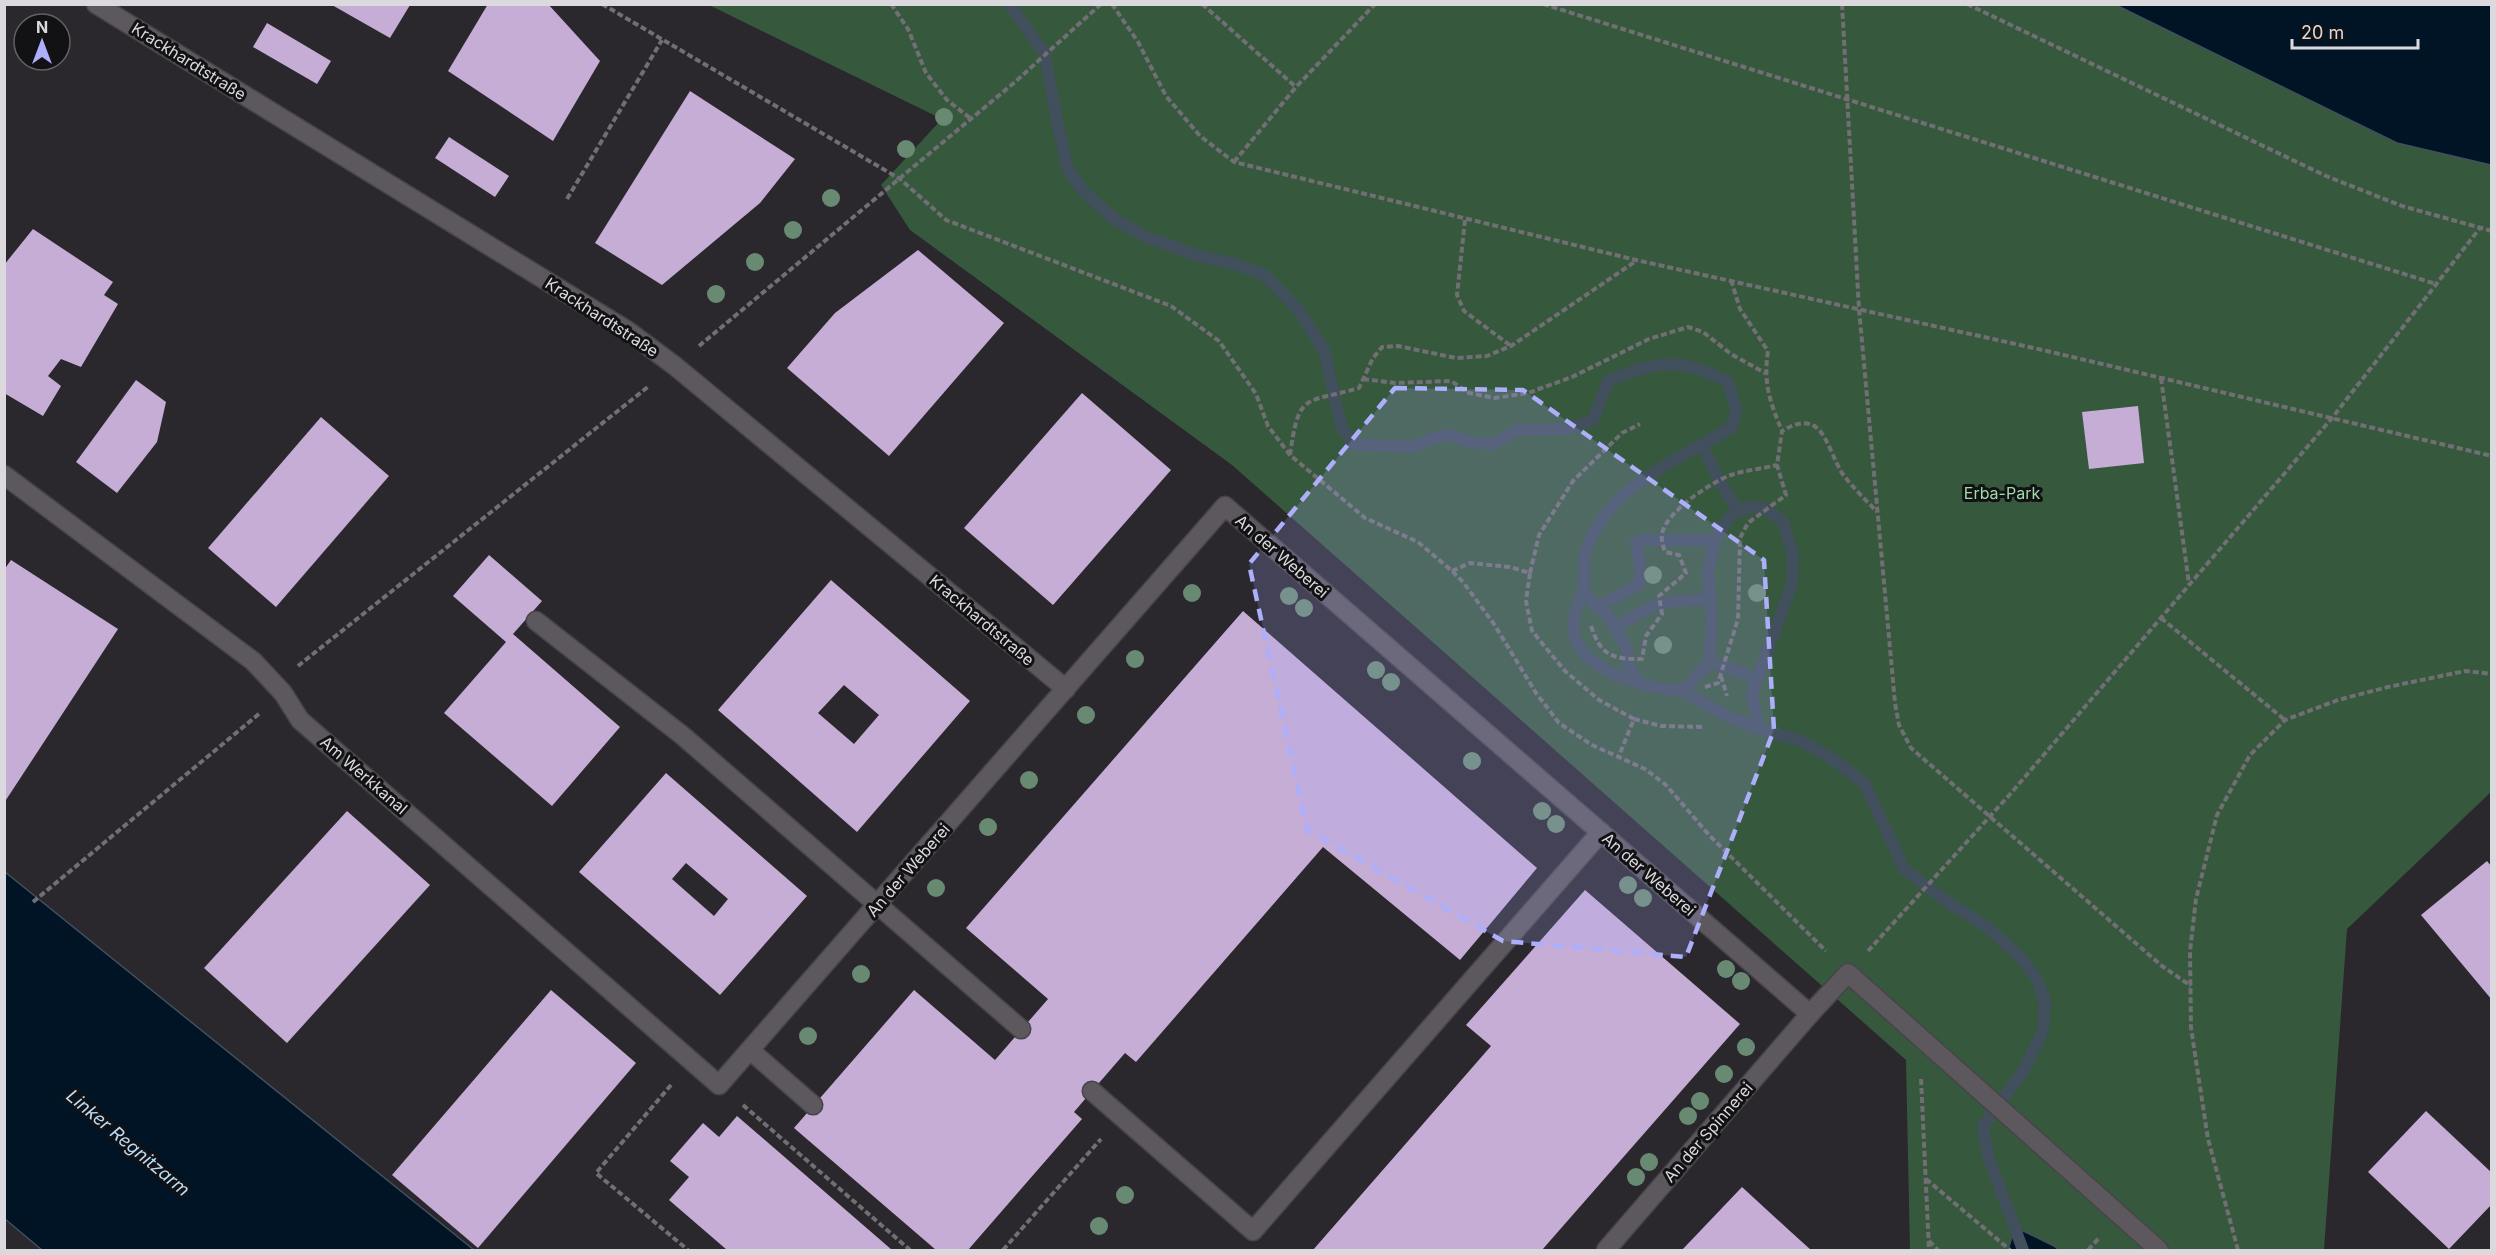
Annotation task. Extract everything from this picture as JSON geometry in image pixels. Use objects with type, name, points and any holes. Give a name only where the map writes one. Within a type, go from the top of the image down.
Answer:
[{"type":"street","name":"Krackhardtstraße","points":[[96,4],[628,331],[675,366],[1066,689]]},
{"type":"street","name":"Am Werkkanal","points":[[4,475],[253,661],[279,688],[300,720],[719,1085]]},
{"type":"street","name":"An der Weberei","points":[[719,1085],[1224,506],[1810,1014]]},
{"type":"street","points":[[536,621],[683,736],[1022,1029]]},
{"type":"street","points":[[1092,1091],[1253,1231],[1601,832]]},
{"type":"street","points":[[1848,973],[2159,1251]]},
{"type":"street","name":"An der Spinnerei","points":[[1606,1251],[1848,973]]},
{"type":"street","points":[[751,1051],[813,1105]]},
{"type":"path","points":[[602,4],[900,179],[946,220],[1171,306],[1219,341],[1256,394],[1268,426],[1290,455],[1365,518],[1418,542],[1452,571],[1494,624],[1536,693],[1559,723],[1592,745],[1645,769],[1666,785],[1709,835],[1848,973]]},
{"type":"path","points":[[891,4],[908,29],[926,73],[947,100],[970,118]]},
{"type":"path","points":[[33,902],[279,688],[675,366],[900,179],[1015,82],[1101,4]]},
{"type":"path","points":[[1112,4],[1138,42],[1166,96],[1200,136],[1234,162],[1636,260],[2161,378],[2492,456]]},
{"type":"path","points":[[1202,4],[1296,87]]},
{"type":"path","points":[[1234,162],[1296,87],[1375,4]]},
{"type":"path","points":[[1543,4],[2436,284]]},
{"type":"path","points":[[1842,4],[1859,309],[1895,703],[1899,725],[1911,747],[1990,818],[2162,966],[2191,986]]},
{"type":"path","points":[[1966,4],[2326,176],[2403,206],[2492,231]]},
{"type":"path","points":[[567,199],[662,40]]},
{"type":"path","points":[[1465,220],[1457,295],[1464,311],[1511,346]]},
{"type":"path","points":[[1892,925],[1990,818],[2331,418],[2480,228]]},
{"type":"path","points":[[1290,455],[1295,421],[1305,403],[1359,388],[1373,358],[1382,347],[1398,346],[1456,358],[1487,356],[1511,346],[1636,260]]},
{"type":"path","points":[[1731,280],[1740,309],[1768,351],[1765,373],[1769,400],[1782,431]]},
{"type":"path","points":[[1363,379],[1395,383],[1451,381],[1469,393],[1495,398],[1528,393],[1572,377],[1649,339],[1688,327],[1703,332],[1731,354],[1765,373]]},
{"type":"path","points":[[2161,378],[2189,584]]},
{"type":"path","points":[[1705,687],[1718,683],[1738,619],[1740,538],[1748,523],[1786,495],[1777,465],[1778,444],[1782,431],[1794,423],[1802,422],[1816,428],[1830,445],[1842,472],[1877,513]]},
{"type":"path","points":[[1640,424],[1622,433],[1573,481],[1539,535],[1526,601],[1532,631],[1564,671],[1599,700],[1634,719],[1661,726],[1704,727]]},
{"type":"path","points":[[1591,626],[1596,641],[1606,653],[1618,659],[1642,659],[1646,636],[1662,614],[1659,596],[1686,573],[1678,555],[1665,552],[1662,544],[1662,533],[1670,518],[1709,486],[1731,475],[1777,465]]},
{"type":"path","points":[[1452,571],[1470,563],[1510,567],[1530,573]]},
{"type":"path","points":[[2161,618],[2285,720]]},
{"type":"path","points":[[2238,1251],[2208,1139],[2191,1028],[2190,951],[2196,899],[2217,815],[2250,755],[2285,720],[2338,700],[2388,687],[2465,670],[2492,674]]},
{"type":"path","points":[[1721,675],[1727,696]]},
{"type":"path","points":[[1618,758],[1634,719]]},
{"type":"path","points":[[1920,1039],[1929,1251]]},
{"type":"path","points":[[688,1251],[596,1173],[691,1060]]},
{"type":"path","points":[[719,1085],[910,1251]]},
{"type":"path","points":[[1003,1251],[1121,1116]]},
{"type":"path","points":[[1925,1179],[1961,1207],[2010,1251]]},
{"type":"path","points":[[1929,1240],[1938,1251]]},
{"type":"highlighted area","points":[[1395,388],[1523,390],[1764,560],[1774,730],[1686,957],[1503,941],[1307,830],[1249,564]]},
{"type":"green space","name":"Erba-Park","points":[[709,5],[2116,5],[2397,143],[2491,165],[2491,792],[2347,929],[2324,1250],[1910,1250],[1906,1060],[1232,465],[910,230],[881,185],[942,119]]},
{"type":"water","points":[[2116,5],[2491,5],[2491,165],[2397,143]]},
{"type":"water","name":"Linker Regnitzarm","points":[[4,872],[474,1250],[42,1250],[5,1219]]},
{"type":"water","points":[[2015,1227],[2054,1246],[2059,1250],[2008,1250]]},
{"type":"building","points":[[488,4],[548,4],[600,61],[553,141],[448,71]]},
{"type":"building","points":[[332,5],[410,5],[390,38]]},
{"type":"building","points":[[267,23],[331,61],[317,84],[253,47]]},
{"type":"building","points":[[690,91],[795,159],[760,203],[662,285],[595,243]]},
{"type":"building","points":[[449,137],[509,176],[495,197],[435,158]]},
{"type":"building","points":[[33,229],[113,282],[104,295],[118,304],[81,367],[61,359],[48,376],[61,386],[43,416],[4,393],[4,265]]},
{"type":"building","points":[[918,250],[1004,323],[889,456],[787,368],[835,313]]},
{"type":"building","points":[[136,380],[166,402],[157,442],[117,493],[76,462]]},
{"type":"building","points":[[1082,393],[1171,470],[1053,605],[964,528]]},
{"type":"building","points":[[2138,406],[2144,463],[2089,469],[2082,412]]},
{"type":"building","points":[[321,417],[389,476],[276,607],[208,548]]},
{"type":"building","points":[[489,555],[542,601],[513,634],[620,727],[552,806],[444,713],[506,642],[453,596]]},
{"type":"building","points":[[11,560],[118,629],[4,803],[4,570]]},
{"type":"building","points":[[831,580],[970,701],[857,832],[718,710]],"holes":[[[844,685],[879,715],[854,744],[818,713]]]},
{"type":"building","points":[[1243,611],[1537,868],[1460,960],[1323,847],[1136,1062],[1125,1053],[1074,1112],[1082,1119],[968,1250],[936,1250],[794,1128],[914,990],[995,1060],[1048,999],[966,928]]},
{"type":"building","points":[[666,773],[807,896],[720,995],[579,872]],"holes":[[[686,863],[728,899],[714,916],[672,879]]]},
{"type":"building","points":[[347,811],[430,885],[287,1043],[204,968]]},
{"type":"building","points":[[2487,861],[2492,867],[2492,1000],[2421,915]]},
{"type":"building","points":[[1585,890],[1740,1024],[1542,1250],[1313,1250],[1491,1046],[1466,1025]]},
{"type":"building","points":[[551,990],[636,1063],[478,1248],[392,1175]]},
{"type":"building","points":[[2426,1111],[2492,1173],[2492,1204],[2449,1249],[2368,1172]]},
{"type":"building","points":[[737,1116],[892,1250],[727,1250],[669,1200],[689,1177],[670,1161],[703,1123],[719,1137]]},
{"type":"building","points":[[1742,1187],[1791,1232],[1811,1250],[1682,1250]]},
{"type":"waterway","points":[[1009,4],[1045,54],[1068,169],[1083,191],[1114,219],[1144,236],[1199,256],[1234,264],[1265,275],[1299,311],[1324,350],[1341,426],[1353,444],[1412,447],[1433,438],[1450,435],[1472,443],[1493,444],[1518,430],[1567,429],[1593,420],[1608,381],[1654,366],[1668,364],[1696,368],[1728,382],[1736,409],[1731,428],[1660,468],[1633,487],[1620,498],[1596,530],[1586,551],[1583,588],[1573,623],[1576,640],[1585,653],[1598,665],[1614,674],[1650,686],[1683,691],[1709,662],[1712,620],[1708,574],[1714,540],[1731,515],[1750,507],[1766,509],[1783,522],[1793,554],[1792,584],[1752,694],[1759,729],[1799,740],[1833,759],[1865,784],[1904,869],[1949,903],[1986,926],[2020,957],[2037,979],[2045,1001],[2043,1030],[2024,1070],[1983,1126],[1988,1156],[2023,1250]]},
{"type":"waterway","points":[[1702,445],[1721,484],[1739,512]]},
{"type":"waterway","points":[[1598,607],[1639,584],[1641,573],[1636,542],[1714,540]]},
{"type":"waterway","points":[[1583,588],[1592,602],[1608,615],[1627,650],[1629,667],[1641,684]]},
{"type":"waterway","points":[[1615,627],[1653,606],[1677,601],[1710,599]]},
{"type":"waterway","points":[[1709,662],[1741,672],[1757,681]]},
{"type":"waterway","points":[[1683,691],[1725,715],[1759,729]]}]
